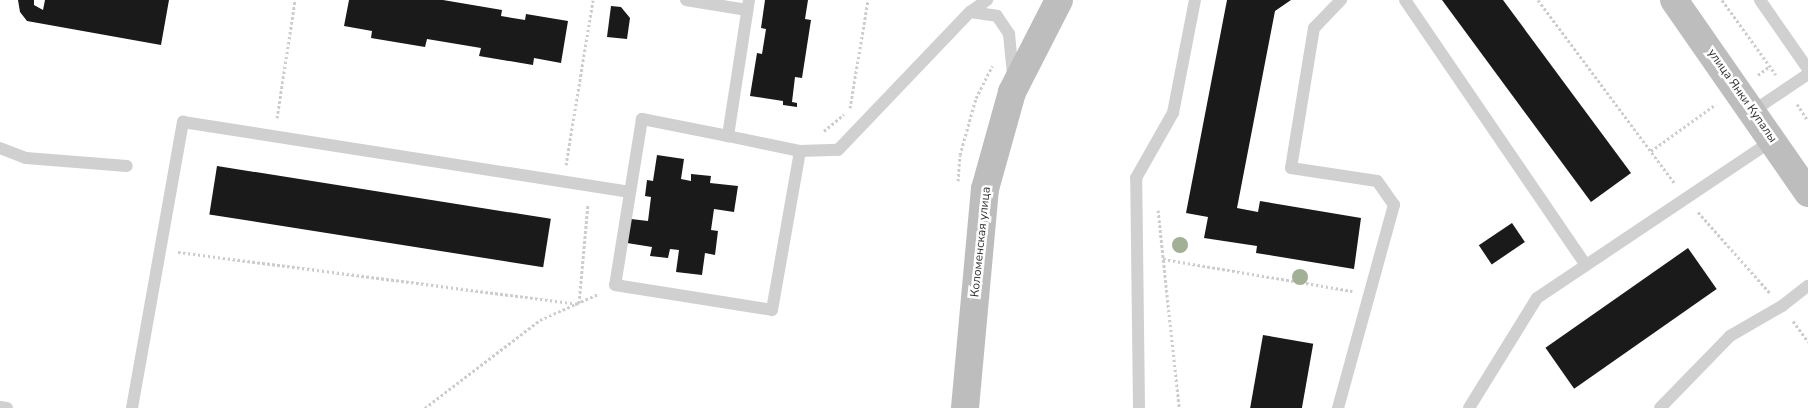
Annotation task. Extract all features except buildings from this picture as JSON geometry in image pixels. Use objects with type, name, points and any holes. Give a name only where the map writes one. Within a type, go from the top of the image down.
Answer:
[{"type":"main road","name":"Коломенская улица","points":[[965,408],[985,189],[1012,92],[1058,0]]},
{"type":"main road","name":"улица Янки Купалы","points":[[1674,0],[1738,88],[1808,194]]},
{"type":"lane","points":[[686,0],[748,5],[728,136]]},
{"type":"lane","points":[[800,151],[772,310],[614,285],[642,119],[800,151],[838,150],[970,12],[987,0]]},
{"type":"lane","points":[[1139,408],[1136,178],[1173,113],[1195,0]]},
{"type":"lane","points":[[1338,408],[1394,205],[1377,180],[1291,168],[1314,28],[1340,0]]},
{"type":"lane","points":[[1404,0],[1586,265]]},
{"type":"lane","points":[[1760,0],[1808,69]]},
{"type":"lane","points":[[970,12],[997,16],[1009,34],[1014,60],[1012,92]]},
{"type":"lane","points":[[1753,111],[1808,74]]},
{"type":"lane","points":[[132,408],[183,122],[629,192]]},
{"type":"lane","points":[[1469,408],[1537,298],[1773,140]]},
{"type":"lane","points":[[0,148],[26,158],[127,166]]},
{"type":"lane","points":[[1660,408],[1730,336],[1782,306],[1808,286]]},
{"type":"lane","points":[[0,407],[7,408]]},
{"type":"path","points":[[274,137],[295,0]]},
{"type":"path","points":[[564,182],[593,0]]},
{"type":"path","points":[[800,151],[850,108],[868,0]]},
{"type":"path","points":[[1538,0],[1686,198],[1782,306],[1808,342]]},
{"type":"path","points":[[1722,0],[1808,121]]},
{"type":"path","points":[[1651,151],[1770,66]]},
{"type":"path","points":[[579,304],[589,186]]},
{"type":"path","points":[[1157,202],[1179,408]]},
{"type":"path","points":[[160,249],[579,304]]},
{"type":"path","points":[[1163,259],[1369,293]]},
{"type":"path","points":[[425,408],[540,320],[579,304]]}]
